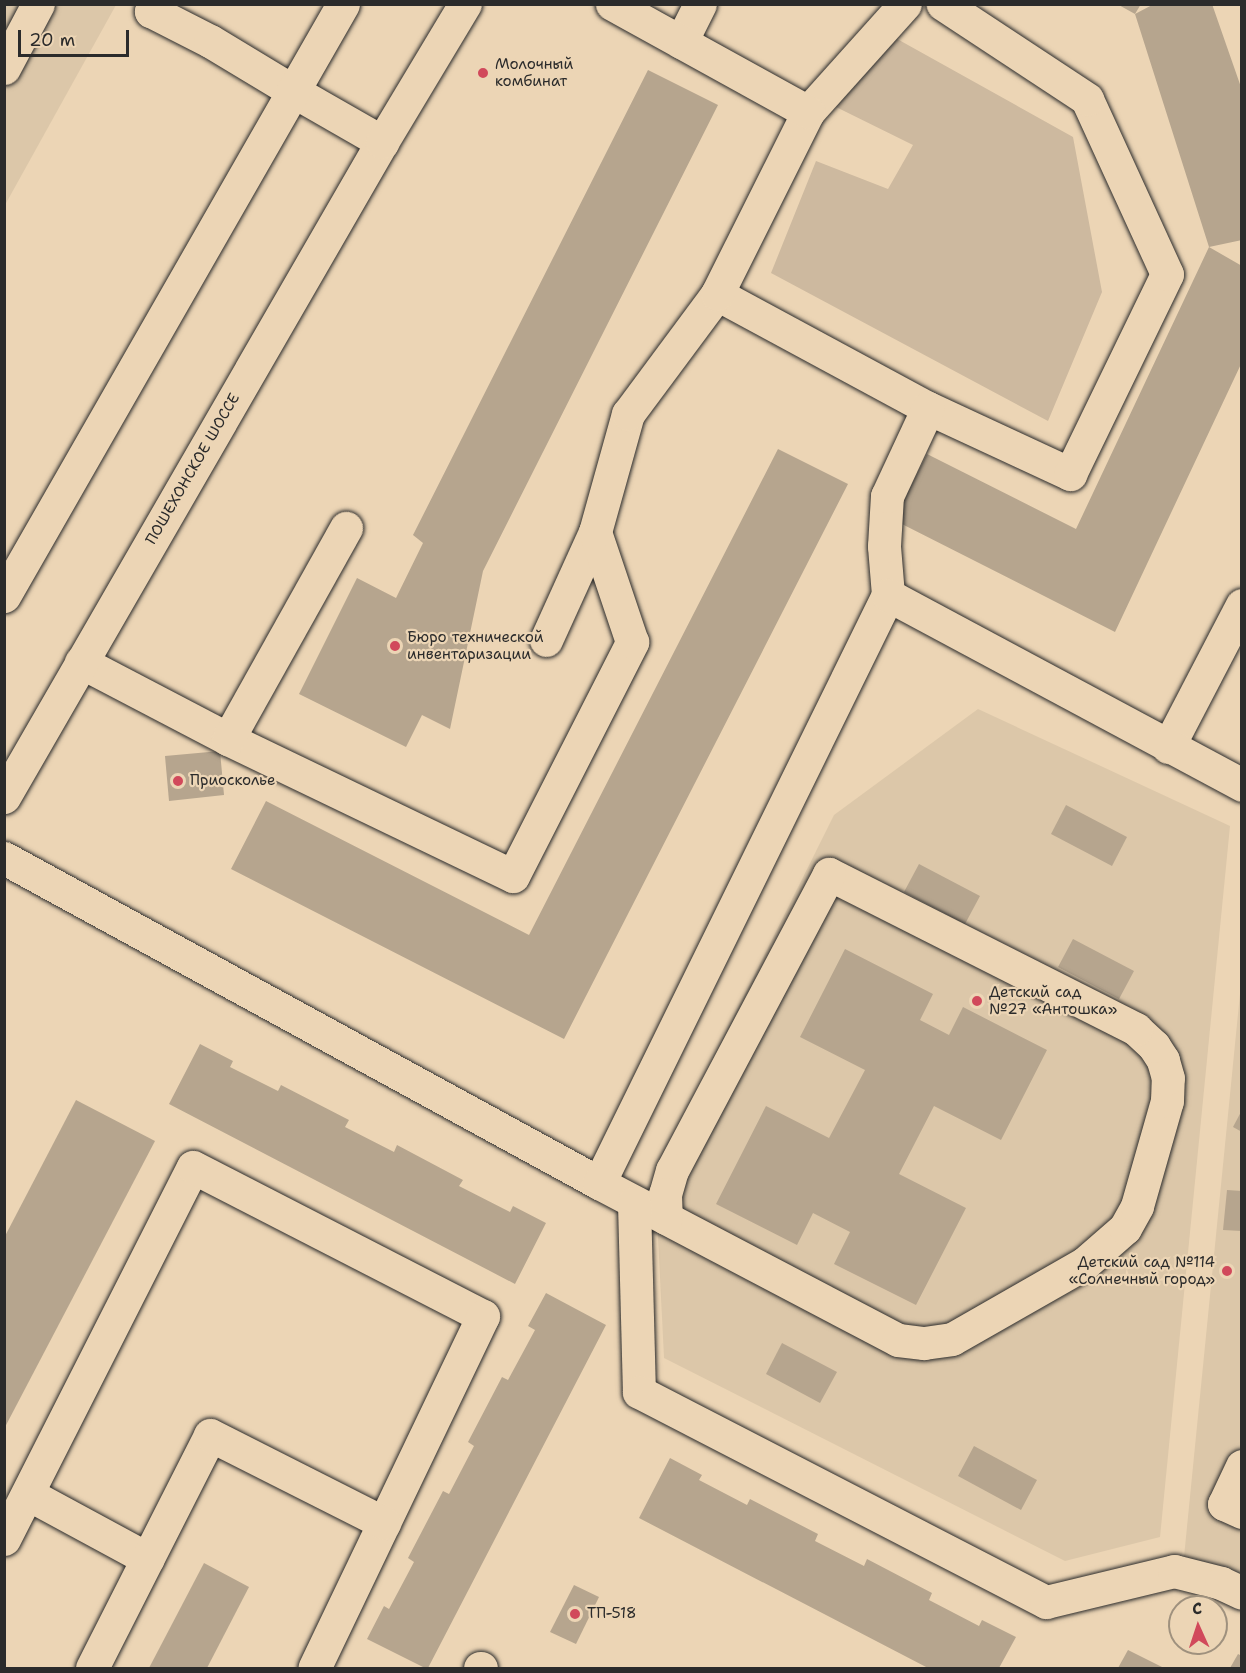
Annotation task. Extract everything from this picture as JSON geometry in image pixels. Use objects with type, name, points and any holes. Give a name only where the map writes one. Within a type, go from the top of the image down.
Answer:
[{"type":"main road","points":[[4,68],[38,4]]},
{"type":"main road","points":[[4,596],[343,4]]},
{"type":"main road","name":"ПОШЕХОНСКОЕ ШОССЕ","points":[[4,796],[382,142],[465,4]]},
{"type":"main road","points":[[612,4],[808,112]]},
{"type":"main road","points":[[681,42],[700,4]]},
{"type":"main road","points":[[546,640],[596,532],[628,414],[717,294],[808,112],[905,4]]},
{"type":"main road","points":[[717,294],[928,408],[1070,474],[1167,273],[1087,99],[943,4]]},
{"type":"main road","points":[[147,7],[210,41],[382,142]]},
{"type":"main road","points":[[599,1183],[888,595],[884,546],[887,496],[928,408]]},
{"type":"main road","points":[[228,738],[346,528]]},
{"type":"main road","points":[[81,662],[228,738],[513,876],[632,642],[596,532]]},
{"type":"main road","points":[[888,595],[1242,785]]},
{"type":"main road","points":[[1168,747],[1242,605]]},
{"type":"main road","points":[[4,858],[634,1203],[898,1340],[924,1343],[952,1339],[1085,1263],[1125,1228],[1137,1206],[1167,1101],[1168,1078],[1163,1060],[1154,1046],[1136,1029],[829,874],[672,1170],[665,1194],[666,1218]]},
{"type":"main road","points":[[4,1539],[193,1167],[483,1316],[314,1668]]},
{"type":"main road","points":[[634,1203],[639,1392],[1046,1602],[1174,1571],[1221,1583],[1242,1593]]},
{"type":"main road","points":[[92,1668],[210,1436],[384,1523]]},
{"type":"main road","points":[[1242,1466],[1224,1504],[1242,1512]]},
{"type":"main road","points":[[28,1494],[148,1559]]},
{"type":"shaded area","points":[[5,5],[116,5],[5,205]]},
{"type":"shaded area","points":[[890,35],[1073,137],[1102,292],[1048,421],[771,273],[816,161],[888,189],[913,145],[836,107]]},
{"type":"shaded area","name":"Детский сад №27 «Антошка»","points":[[978,709],[1230,826],[1160,1537],[1065,1561],[664,1358],[655,1175],[834,815]]},
{"type":"shaded area","name":"Детский сад №114 «Солнечный город»","points":[[1241,984],[1241,1585],[1184,1557]]},
{"type":"building","points":[[1117,4],[1141,4],[1135,14]]},
{"type":"building","points":[[1154,4],[1212,4],[1242,90],[1242,240],[1209,247],[1135,14]]},
{"type":"building","points":[[648,70],[718,105],[483,571],[450,729],[422,715],[406,747],[299,694],[357,578],[396,598],[423,543],[413,535]]},
{"type":"building","points":[[1209,247],[1242,266],[1242,362],[1115,632],[894,520],[927,454],[1076,529]]},
{"type":"building","points":[[778,449],[848,484],[564,1039],[231,869],[266,801],[529,935]]},
{"type":"building","points":[[220,751],[224,795],[169,801],[165,756]]},
{"type":"building","points":[[1066,805],[1127,837],[1112,866],[1051,834]]},
{"type":"building","points":[[919,864],[980,896],[965,924],[904,892]]},
{"type":"building","points":[[1073,939],[1134,971],[1119,999],[1058,967]]},
{"type":"building","points":[[845,949],[933,994],[920,1020],[949,1035],[963,1007],[1047,1050],[1001,1140],[934,1106],[899,1174],[966,1208],[916,1305],[834,1264],[850,1232],[813,1213],[797,1245],[716,1204],[766,1106],[829,1138],[865,1070],[800,1037]]},
{"type":"building","points":[[200,1044],[233,1061],[230,1067],[278,1091],[281,1085],[349,1120],[345,1127],[394,1152],[397,1145],[463,1180],[459,1186],[510,1212],[513,1206],[546,1223],[515,1284],[169,1104]]},
{"type":"building","points":[[76,1100],[155,1141],[4,1429],[4,1238]]},
{"type":"building","points":[[1242,1110],[1242,1132],[1233,1127]]},
{"type":"building","points":[[1227,1190],[1242,1191],[1242,1231],[1223,1230]]},
{"type":"building","points":[[546,1293],[606,1325],[428,1668],[425,1668],[367,1639],[384,1606],[389,1609],[414,1562],[408,1558],[443,1491],[449,1494],[474,1446],[468,1442],[502,1377],[508,1380],[535,1330],[528,1326]]},
{"type":"building","points":[[782,1343],[837,1372],[820,1403],[766,1374]]},
{"type":"building","points":[[974,1446],[1037,1480],[1021,1510],[958,1476]]},
{"type":"building","points":[[670,1458],[702,1475],[699,1480],[747,1505],[750,1499],[818,1534],[815,1541],[864,1566],[867,1559],[932,1593],[929,1600],[979,1626],[982,1620],[1016,1637],[999,1668],[928,1668],[639,1518]]},
{"type":"building","points":[[204,1563],[249,1587],[207,1668],[149,1668]]},
{"type":"building","name":"ТП-518","points":[[574,1585],[599,1597],[576,1644],[550,1632]]},
{"type":"building","points":[[1128,1650],[1164,1668],[1118,1668]]},
{"type":"building","points":[[1238,1654],[1242,1656],[1242,1668],[1230,1668]]},
{"type":"place","name":"Молочный комбинат","points":[[483,73]]},
{"type":"place","name":"Бюро технической инвентаризации","points":[[395,646]]},
{"type":"place","name":"Приосколье","points":[[178,781]]},
{"type":"place","name":"Детский сад №27 «Антошка»","points":[[977,1001]]},
{"type":"place","name":"Детский сад №114 «Солнечный город»","points":[[1227,1271]]},
{"type":"place","name":"ТП-518","points":[[575,1614]]}]
